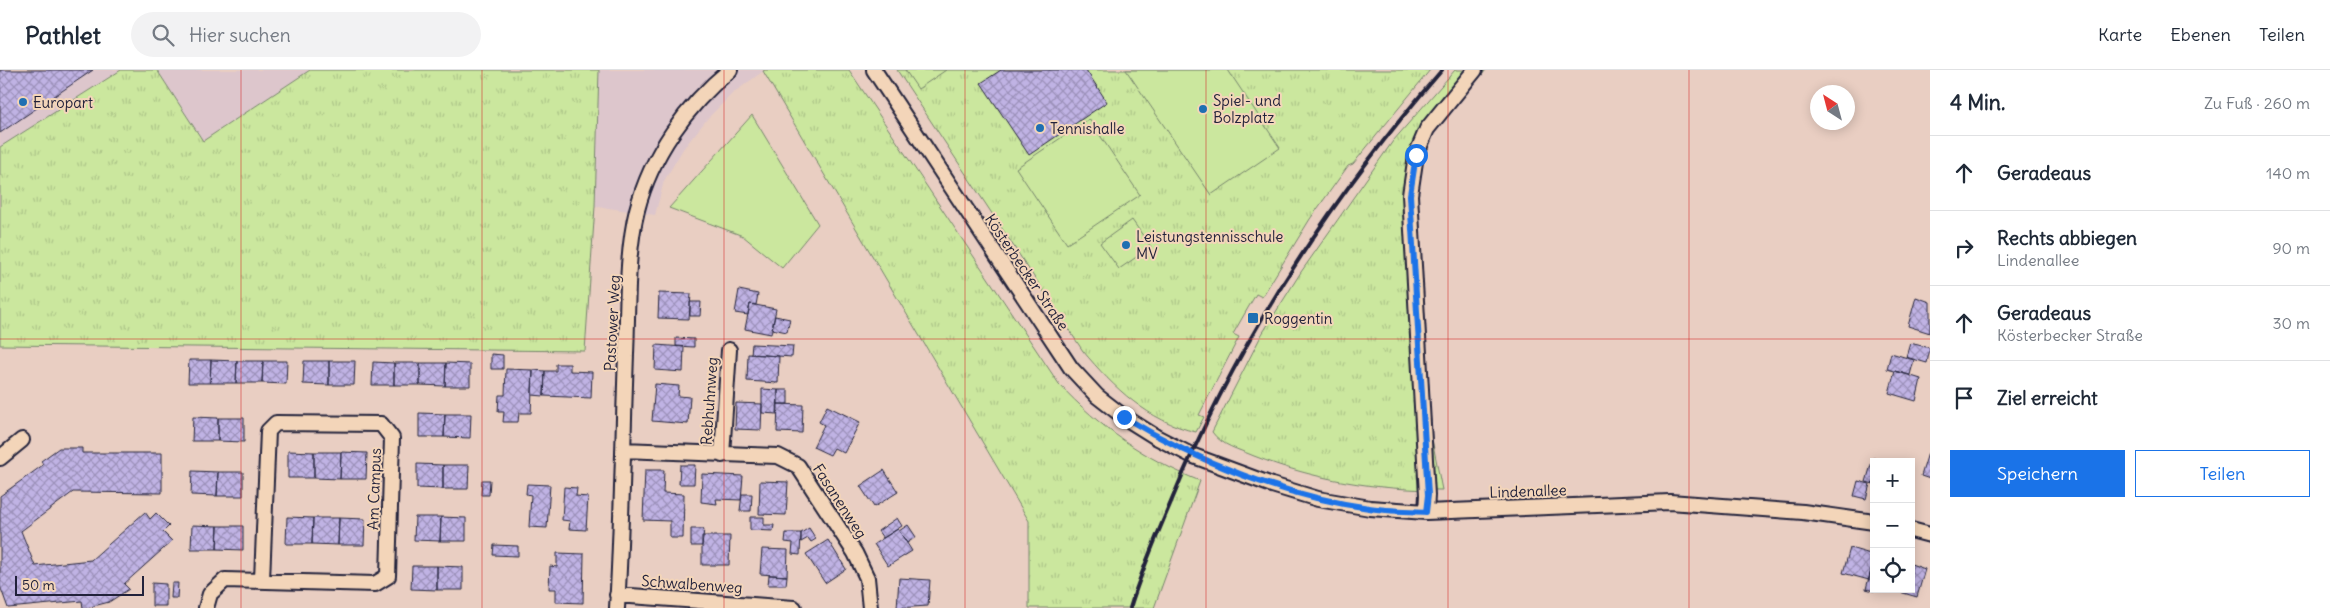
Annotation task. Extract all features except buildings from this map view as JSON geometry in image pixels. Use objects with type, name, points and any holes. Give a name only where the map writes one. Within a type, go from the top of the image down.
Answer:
[{"type":"street","name":"Pastower Weg","points":[[617,602],[627,320],[632,242],[637,210],[655,164],[671,134],[693,106],[730,70]]},
{"type":"street","name":"Kösterbecker Straße","points":[[874,70],[1071,368],[1097,396],[1124,417],[1191,455]]},
{"type":"street","points":[[1426,512],[1428,495],[1410,195],[1416,155],[1427,129],[1476,70]]},
{"type":"street","name":"Rebhuhnweg","points":[[722,455],[729,350]]},
{"type":"street","name":"Am Campus","points":[[206,608],[210,594],[225,580],[375,584],[388,576],[392,438],[381,424],[276,423],[268,431],[262,580]]},
{"type":"street","points":[[0,458],[22,440]]},
{"type":"street","name":"Fasanenweg","points":[[623,450],[778,456],[798,466],[855,552],[867,578],[870,608]]},
{"type":"street","name":"Lindenallee","points":[[1191,455],[1272,485],[1318,499],[1370,508],[1426,512],[1670,502],[1803,512],[1870,521]]},
{"type":"street","points":[[1915,531],[1930,535]]},
{"type":"street","name":"Schwalbenweg","points":[[617,602],[794,608]]},
{"type":"shaded area","name":"Europart","points":[[0,70],[121,70],[0,147]]},
{"type":"shaded area","points":[[157,70],[310,70],[203,141]]},
{"type":"shaded area","points":[[599,70],[765,70],[733,93],[708,118],[683,149],[664,181],[655,215],[595,206]]},
{"type":"green space","points":[[121,70],[157,70],[203,141],[310,70],[599,70],[595,206],[585,351],[0,345],[0,147]]},
{"type":"green space","points":[[849,70],[1059,384],[1091,415],[1124,441],[1161,463],[1200,481],[1154,608],[1029,608],[1029,521],[763,71]]},
{"type":"green space","points":[[897,70],[1430,70],[1353,164],[1348,166],[1310,219],[1262,297],[1256,294],[1233,334],[1239,337],[1199,415],[1204,417],[1196,432],[1162,420],[1133,401],[1107,378],[1083,351]]},
{"type":"green space","points":[[905,70],[946,70],[918,89]]},
{"type":"green space","name":"Spiel- und Bolzplatz","points":[[1126,70],[1228,70],[1280,148],[1211,195]]},
{"type":"green space","points":[[1455,70],[1486,70],[1435,130],[1421,166],[1417,204],[1432,439],[1442,490],[1370,486],[1346,482],[1277,464],[1225,444],[1212,432],[1262,334],[1301,272],[1393,141]]},
{"type":"green space","points":[[752,115],[818,224],[782,268],[743,236],[669,208]]},
{"type":"green space","points":[[1089,119],[1140,195],[1067,244],[1016,168]]},
{"type":"green space","name":"Leistungstennisschule MV","points":[[1132,220],[1151,247],[1119,269],[1100,243]]},
{"type":"railway","points":[[1130,608],[1154,541],[1197,443],[1225,386],[1256,330],[1288,275],[1361,170],[1442,70]]},
{"type":"place","name":"Europart","points":[[23,102]]},
{"type":"place","name":"Spiel- und Bolzplatz","points":[[1203,109]]},
{"type":"place","name":"Tennishalle","points":[[1040,128]]},
{"type":"place","name":"Leistungstennisschule MV","points":[[1126,245]]},
{"type":"place","name":"Roggentin","points":[[1253,318]]},
{"type":"route","points":[[1124,417],[1156,437],[1191,455],[1272,485],[1318,499],[1370,508],[1426,512],[1428,495],[1421,404],[1410,195],[1416,155]]}]
